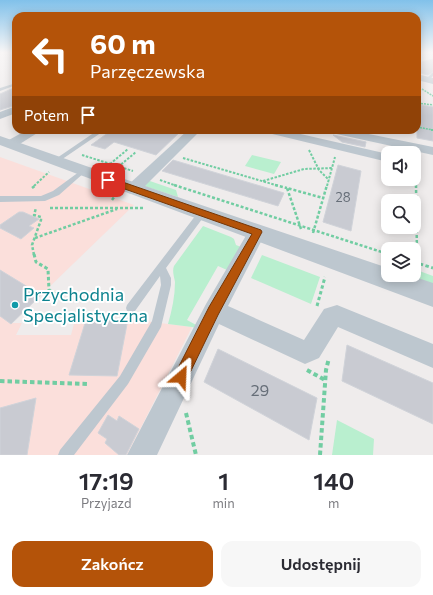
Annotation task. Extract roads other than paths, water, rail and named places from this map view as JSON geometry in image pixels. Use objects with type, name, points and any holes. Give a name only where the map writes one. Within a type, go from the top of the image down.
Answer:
[{"type":"street","points":[[421,77],[431,78]]},
{"type":"street","points":[[0,116],[12,111]]},
{"type":"street","points":[[6,142],[26,134]]},
{"type":"street","points":[[132,187],[191,134]]},
{"type":"street","points":[[299,134],[381,156]]},
{"type":"street","points":[[349,134],[399,146]]},
{"type":"street","points":[[6,142],[83,171],[132,187],[433,295]]},
{"type":"street","points":[[421,150],[433,152]]},
{"type":"street","points":[[142,455],[214,311],[258,232]]},
{"type":"street","points":[[214,311],[305,352],[311,350],[332,317],[337,316],[433,356]]},
{"type":"lane","points":[[0,90],[12,86]]},
{"type":"lane","points":[[56,161],[96,134]]},
{"type":"lane","points":[[0,199],[42,199],[56,193],[83,171]]},
{"type":"lane","points":[[131,308],[202,213]]},
{"type":"lane","points":[[65,455],[124,380],[157,323],[166,285],[166,278],[161,268]]},
{"type":"place","name":"Przychodnia Specjalistyczna","points":[[15,305]]}]
